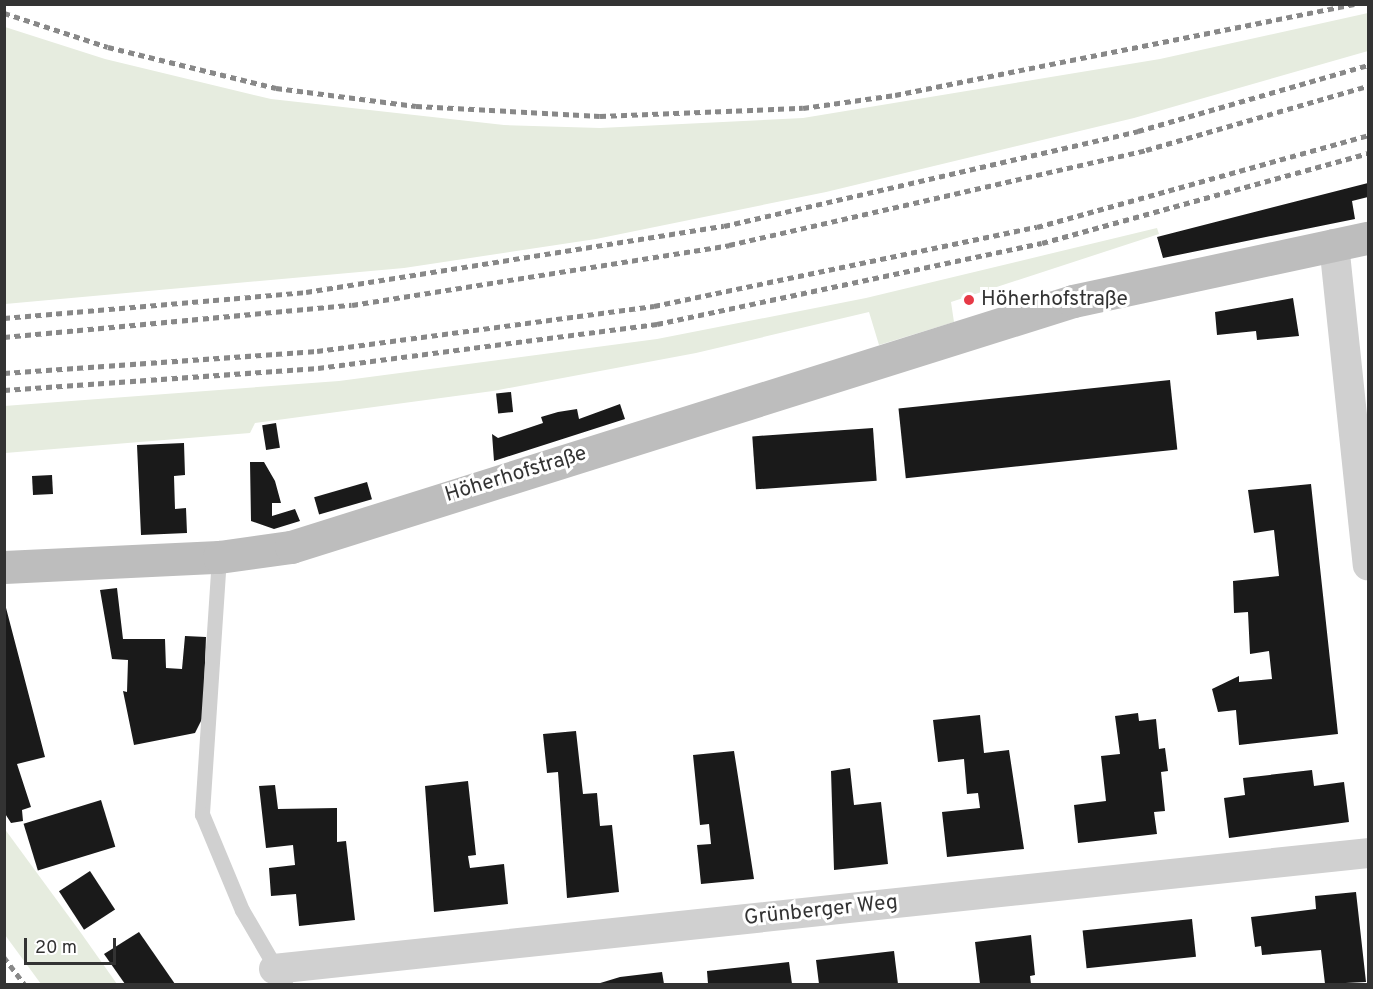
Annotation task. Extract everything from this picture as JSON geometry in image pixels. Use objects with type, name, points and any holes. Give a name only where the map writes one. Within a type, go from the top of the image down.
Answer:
[{"type":"street","name":"Höherhofstraße","points":[[4,567],[219,557],[291,547],[1073,301],[1368,238]]},
{"type":"street","points":[[1334,244],[1368,565]]},
{"type":"street","name":"Grünberger Weg","points":[[279,977],[1368,853]]},
{"type":"lane","name":"Grünberger Weg","points":[[219,557],[202,814],[279,977]]},
{"type":"shaded area","points":[[1368,13],[1368,51],[1134,118],[826,192],[596,239],[404,268],[5,304],[5,27],[105,59],[271,99],[504,125],[600,128],[803,118],[1160,59]]},
{"type":"shaded area","points":[[1157,228],[1159,234],[951,302],[954,322],[879,345],[869,312],[696,353],[493,391],[255,423],[250,433],[5,453],[4,406],[339,381],[657,339],[866,298]]},
{"type":"shaded area","points":[[4,828],[117,984],[41,984],[5,935]]},
{"type":"building","points":[[1368,183],[1368,197],[1352,201],[1355,219],[1163,258],[1157,237]]},
{"type":"building","points":[[1293,298],[1299,336],[1257,340],[1256,331],[1217,335],[1215,312]]},
{"type":"building","points":[[1170,380],[1177,450],[906,478],[898,409]]},
{"type":"building","points":[[511,392],[513,412],[498,413],[496,394]]},
{"type":"building","points":[[620,404],[625,419],[494,461],[492,434],[498,438],[543,423],[541,417],[558,412],[577,409],[579,419]]},
{"type":"building","points":[[276,423],[280,448],[266,450],[262,425]]},
{"type":"building","points":[[873,428],[877,481],[756,489],[752,436]]},
{"type":"building","points":[[184,443],[185,475],[174,476],[175,509],[186,508],[187,533],[141,535],[137,445]]},
{"type":"building","points":[[250,462],[264,462],[275,481],[281,503],[272,503],[272,516],[295,509],[300,521],[274,529],[251,521]]},
{"type":"building","points":[[52,475],[53,494],[33,495],[32,476]]},
{"type":"building","points":[[367,482],[372,499],[319,514],[314,497]]},
{"type":"building","points":[[1311,484],[1338,734],[1239,745],[1236,710],[1218,712],[1212,689],[1239,676],[1239,682],[1272,679],[1269,651],[1250,654],[1248,612],[1234,613],[1233,581],[1279,576],[1274,530],[1254,533],[1248,490]]},
{"type":"building","points":[[117,588],[123,639],[165,639],[166,668],[182,669],[185,636],[206,637],[203,717],[195,733],[134,745],[123,691],[127,692],[128,660],[112,659],[100,590]]},
{"type":"building","points":[[5,604],[45,757],[17,764],[31,807],[22,810],[23,821],[11,823],[4,812]]},
{"type":"building","points":[[1138,713],[1139,721],[1156,719],[1159,749],[1165,748],[1168,771],[1161,772],[1165,811],[1154,812],[1157,834],[1078,843],[1074,805],[1106,801],[1101,756],[1120,754],[1115,716]]},
{"type":"building","points":[[980,715],[984,753],[1009,750],[1024,849],[947,857],[942,812],[980,808],[978,793],[967,794],[964,759],[938,762],[933,720]]},
{"type":"building","points":[[576,731],[583,794],[597,793],[600,826],[612,825],[619,892],[567,898],[558,772],[547,773],[543,734]]},
{"type":"building","points":[[734,751],[754,879],[701,884],[697,845],[711,844],[709,824],[700,825],[693,755]]},
{"type":"building","points":[[850,768],[854,805],[881,802],[888,864],[834,870],[831,771]]},
{"type":"building","points":[[1312,770],[1314,786],[1344,782],[1349,822],[1229,838],[1224,798],[1245,795],[1243,778]]},
{"type":"building","points":[[468,781],[476,855],[468,856],[470,868],[504,864],[508,904],[434,912],[425,786]]},
{"type":"building","points":[[275,785],[278,809],[337,808],[337,842],[346,841],[355,920],[299,926],[296,894],[271,896],[269,868],[295,865],[293,845],[266,848],[259,786]]},
{"type":"building","points":[[101,800],[115,847],[38,871],[24,824]]},
{"type":"building","points":[[90,871],[115,910],[84,930],[59,891]]},
{"type":"building","points":[[1356,892],[1366,982],[1325,984],[1321,950],[1262,955],[1261,946],[1255,947],[1251,917],[1316,909],[1315,896]]},
{"type":"building","points":[[1192,919],[1196,957],[1087,968],[1083,930]]},
{"type":"building","points":[[139,932],[175,984],[125,984],[104,954]]},
{"type":"building","points":[[1031,935],[1035,975],[1030,976],[1031,984],[980,984],[975,942]]},
{"type":"building","points":[[894,951],[898,984],[819,984],[816,960]]},
{"type":"building","points":[[789,962],[792,984],[708,984],[707,971]]},
{"type":"building","points":[[662,972],[664,984],[597,984],[620,977]]},
{"type":"railway","points":[[4,13],[108,47],[276,88],[416,106],[600,116],[803,108],[895,95],[1354,4]]},
{"type":"railway","points":[[4,318],[306,292],[724,226],[1138,131],[1368,65]]},
{"type":"railway","points":[[4,337],[352,305],[729,245],[1146,150],[1368,86]]},
{"type":"railway","points":[[4,373],[317,351],[654,306],[1037,227],[1368,135]]},
{"type":"railway","points":[[4,390],[318,368],[657,324],[1042,243],[1368,153]]},
{"type":"railway","points":[[4,957],[24,984]]},
{"type":"place","name":"Höherhofstraße","points":[[969,300]]}]
